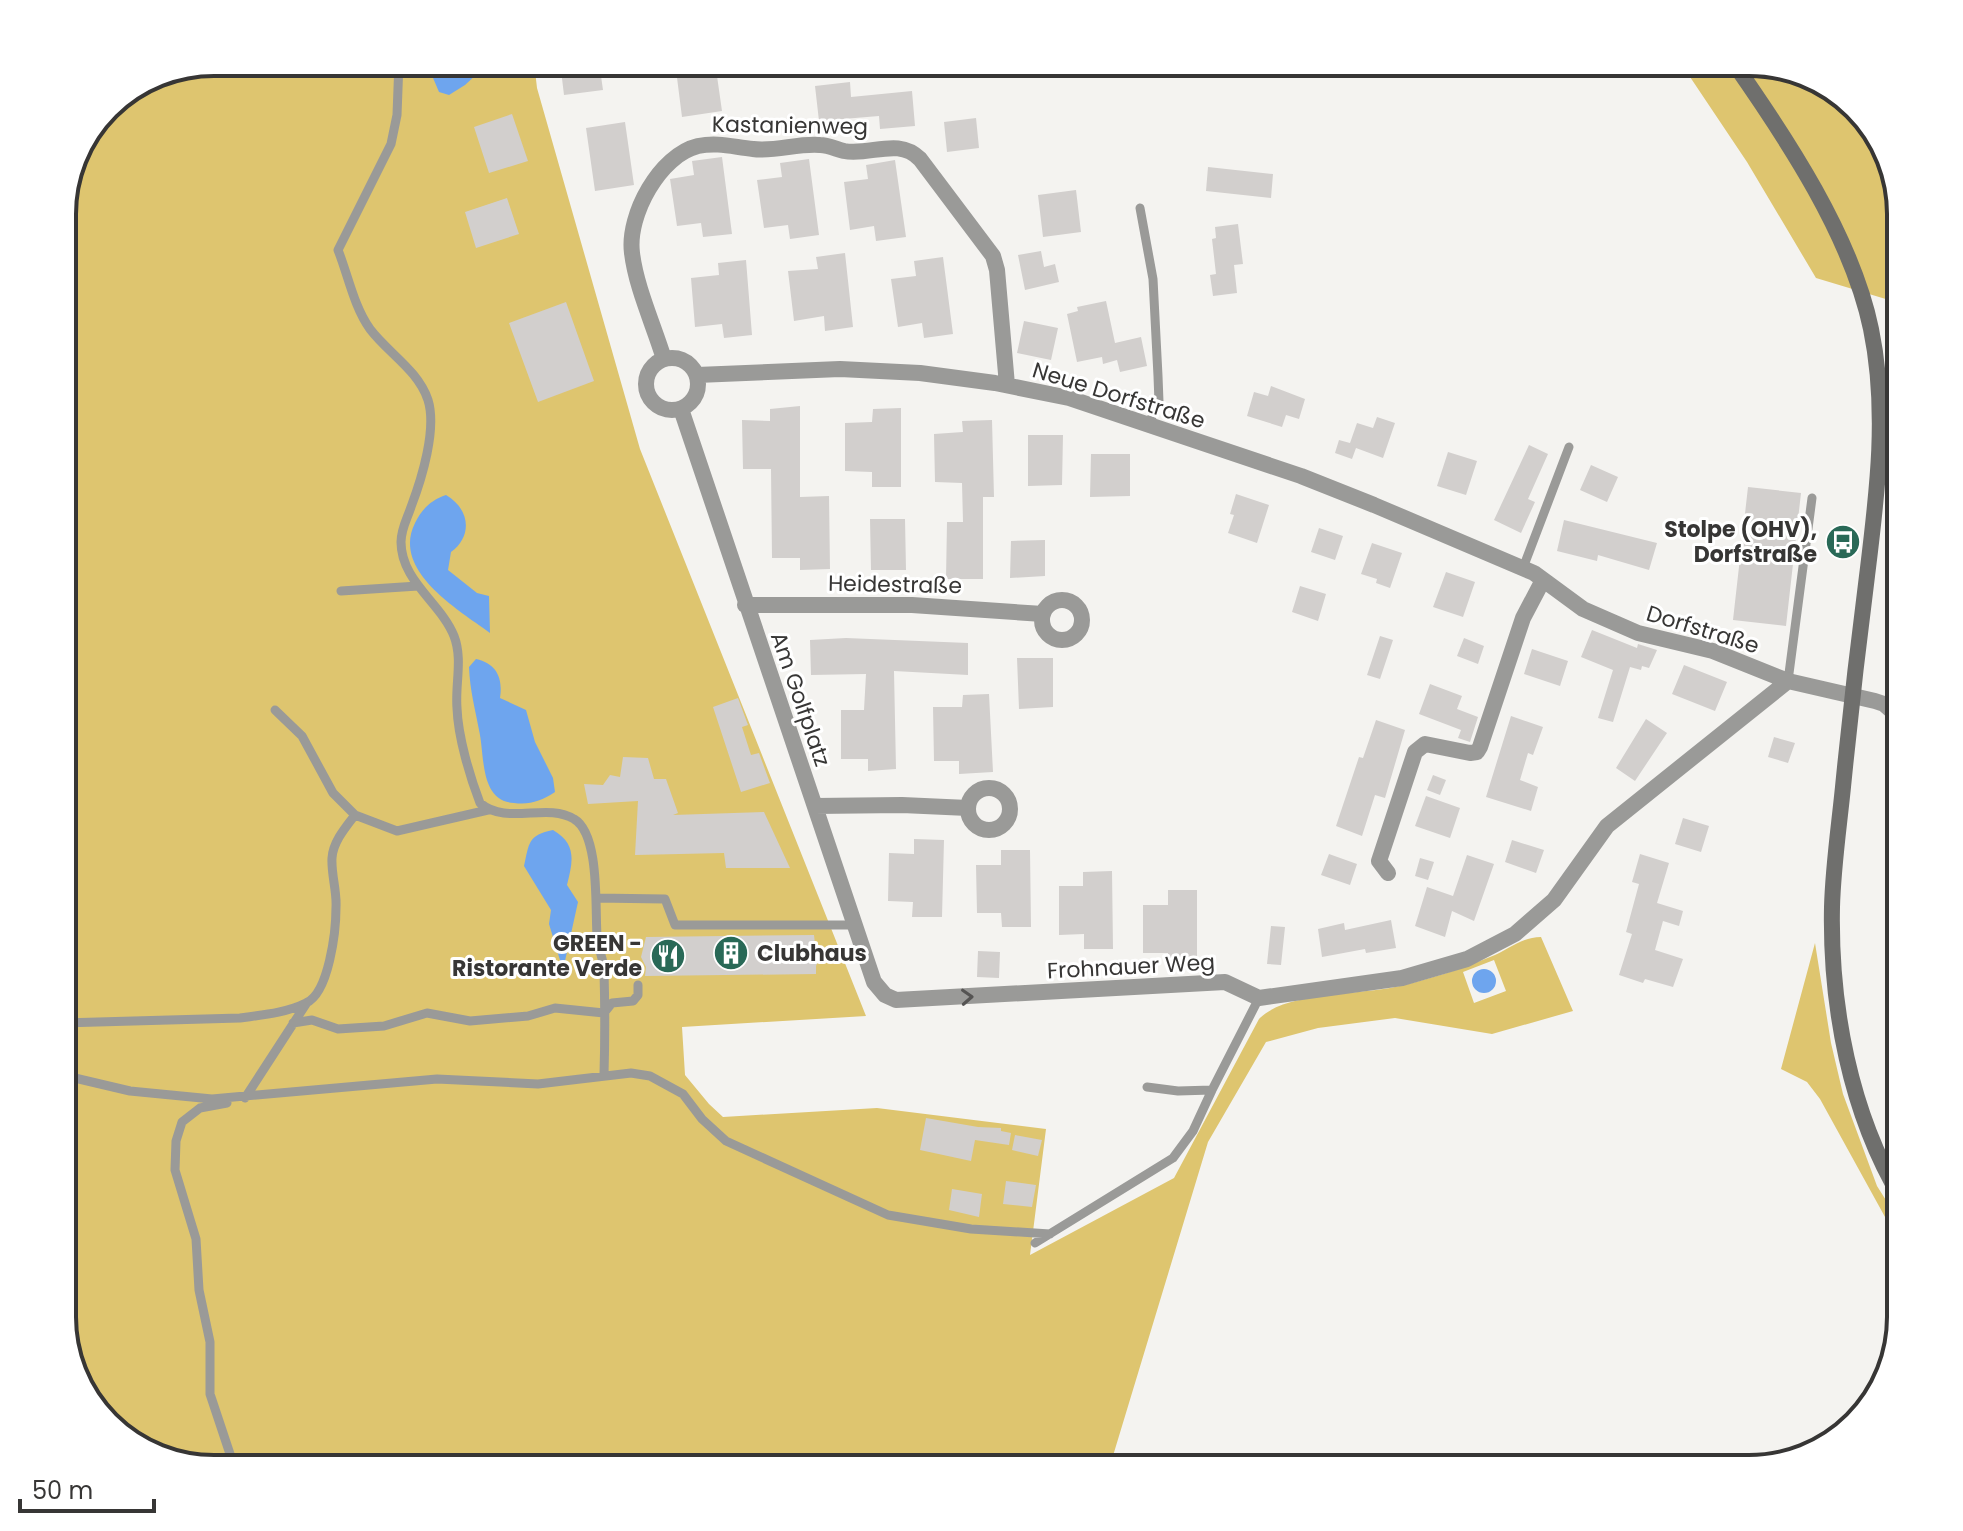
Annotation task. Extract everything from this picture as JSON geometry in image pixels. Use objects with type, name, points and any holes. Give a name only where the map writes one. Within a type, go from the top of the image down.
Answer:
[{"type":"main road","points":[[1742,76],[1822,201],[1857,281],[1871,328],[1880,394],[1877,491],[1852,695],[1832,905],[1838,1014],[1858,1100],[1887,1174]]},
{"type":"street","name":"Kastanienweg","points":[[664,359],[631,251],[632,236],[642,204],[667,162],[681,151],[717,144],[755,150],[815,145],[846,151],[899,148],[911,151],[920,159],[993,256],[997,270],[1007,385]]},
{"type":"street","name":"Neue Dorfstraße","points":[[664,359],[682,360],[697,375],[840,369],[920,373],[1007,385],[1069,398],[1301,476],[1374,505]]},
{"type":"street","points":[[664,359],[648,373],[647,392],[654,403],[662,408],[681,409],[692,402],[696,394],[697,375]]},
{"type":"street","name":"Am Golfplatz","points":[[681,409],[874,982],[877,989],[890,997]]},
{"type":"street","name":"Dorfstraße","points":[[1374,505],[1523,568],[1583,609],[1638,633],[1713,651],[1788,681],[1852,695],[1887,707]]},
{"type":"street","points":[[1388,873],[1379,861],[1415,752],[1425,744],[1477,752],[1523,618],[1543,580]]},
{"type":"street","name":"Heidestraße","points":[[745,605],[912,605],[1043,614]]},
{"type":"street","points":[[1259,998],[1402,978],[1467,959],[1515,934],[1554,900],[1607,826],[1788,681]]},
{"type":"street","points":[[815,806],[968,808]]},
{"type":"street","name":"Frohnauer Weg","points":[[890,997],[901,1000],[1225,982],[1259,998]]},
{"type":"lane","points":[[398,76],[397,115],[391,144],[338,250],[371,329],[418,381],[427,398],[430,423],[422,474],[402,528],[400,544],[405,563],[418,586],[455,638],[459,660],[459,726],[480,803],[488,810]]},
{"type":"lane","points":[[1140,208],[1153,279],[1159,402],[1148,425]]},
{"type":"lane","points":[[1523,568],[1569,447]]},
{"type":"lane","points":[[1788,681],[1812,498]]},
{"type":"lane","points":[[341,591],[418,586]]},
{"type":"lane","points":[[275,710],[302,736],[333,793],[355,815],[397,831],[488,810],[558,814],[571,816],[581,824],[591,851],[597,938],[604,968],[604,1075]]},
{"type":"lane","points":[[230,1455],[210,1394],[210,1342],[199,1290],[196,1239],[175,1170],[176,1141],[182,1122],[200,1108],[245,1098],[293,1023],[326,979],[336,906],[332,857],[343,829],[355,815]]},
{"type":"lane","points":[[596,898],[665,899],[675,925],[854,925]]},
{"type":"lane","points":[[604,1013],[612,1003],[633,1001],[638,995],[638,985]]},
{"type":"lane","points":[[1035,1243],[1173,1158],[1193,1131],[1259,998]]},
{"type":"lane","points":[[76,1023],[240,1018],[306,1004]]},
{"type":"lane","points":[[293,1023],[312,1020],[338,1029],[384,1026],[427,1013],[470,1021],[528,1016],[555,1008],[604,1013]]},
{"type":"lane","points":[[76,1078],[130,1091],[212,1099],[437,1079],[538,1084],[567,1083],[631,1073],[650,1076],[683,1094],[702,1119],[726,1141],[888,1215],[971,1229],[1050,1234]]},
{"type":"lane","points":[[1147,1087],[1178,1091],[1212,1090]]},
{"type":"shaded area","points":[[214,76],[536,76],[640,449],[866,1016],[682,1027],[685,1075],[723,1117],[877,1108],[1046,1129],[1030,1255],[1174,1178],[1259,1019],[1271,1010],[1303,999],[1380,990],[1420,981],[1497,954],[1527,939],[1541,937],[1573,1011],[1492,1034],[1395,1018],[1318,1028],[1266,1042],[1208,1142],[1113,1455],[214,1455],[170,1448],[130,1427],[110,1408],[94,1386],[83,1361],[76,1326],[76,205],[86,161],[99,137],[116,116],[137,99],[161,86]],"holes":[[[1494,960],[1506,991],[1474,1003],[1463,972]]]},
{"type":"shaded area","points":[[1689,76],[1749,76],[1793,83],[1833,104],[1853,123],[1873,153],[1886,196],[1887,299],[1816,278],[1747,162]]},
{"type":"shaded area","points":[[1815,943],[1831,1043],[1843,1094],[1877,1186],[1887,1202],[1887,1221],[1820,1099],[1807,1082],[1781,1069]]},
{"type":"water","points":[[432,76],[475,76],[449,95],[439,92]]},
{"type":"water","points":[[446,495],[460,508],[466,523],[463,538],[451,552],[448,570],[477,593],[489,596],[490,633],[446,601],[420,573],[412,557],[410,541],[415,523],[428,506]]},
{"type":"water","points":[[476,659],[494,668],[499,678],[500,698],[526,710],[535,742],[553,778],[555,792],[545,798],[530,803],[514,803],[503,800],[489,786],[469,667]]},
{"type":"water","points":[[553,830],[570,847],[572,861],[567,885],[578,902],[563,970],[549,924],[551,910],[524,866],[531,841],[539,834]]},
{"type":"water","points":[[1484,969],[1493,972],[1496,981],[1493,990],[1484,993],[1475,990],[1472,981],[1475,972]]},
{"type":"building","points":[[562,76],[601,76],[603,90],[564,95]]},
{"type":"building","points":[[677,76],[717,76],[722,111],[682,117]]},
{"type":"building","points":[[850,82],[851,97],[912,91],[915,126],[880,129],[879,116],[819,121],[815,86]]},
{"type":"building","points":[[512,114],[528,161],[489,173],[474,127]]},
{"type":"building","points":[[976,118],[979,148],[947,152],[944,122]]},
{"type":"building","points":[[625,122],[634,185],[595,191],[586,128]]},
{"type":"building","points":[[722,157],[732,234],[703,237],[701,223],[677,226],[670,179],[694,175],[692,161]]},
{"type":"building","points":[[809,159],[819,235],[790,239],[788,225],[764,228],[757,180],[782,177],[780,163]]},
{"type":"building","points":[[895,160],[906,237],[876,241],[874,226],[850,230],[844,182],[868,179],[866,165]]},
{"type":"building","points":[[1208,167],[1273,174],[1271,198],[1206,191]]},
{"type":"building","points":[[1076,190],[1081,232],[1043,237],[1038,195]]},
{"type":"building","points":[[507,198],[519,234],[476,248],[465,212]]},
{"type":"building","points":[[1238,224],[1243,264],[1234,265],[1237,293],[1213,296],[1210,275],[1216,274],[1212,239],[1216,238],[1215,227]]},
{"type":"building","points":[[1041,251],[1044,267],[1055,264],[1059,282],[1025,290],[1018,255]]},
{"type":"building","points":[[845,253],[853,327],[825,331],[824,316],[794,321],[788,271],[818,269],[816,257]]},
{"type":"building","points":[[943,257],[953,334],[924,338],[922,323],[898,327],[891,279],[916,276],[914,261]]},
{"type":"building","points":[[746,260],[752,335],[724,338],[722,324],[695,327],[691,278],[719,275],[718,263]]},
{"type":"building","points":[[1106,301],[1115,343],[1141,337],[1147,366],[1120,372],[1117,360],[1103,364],[1102,357],[1077,362],[1067,314],[1078,311],[1077,307]]},
{"type":"building","points":[[566,302],[594,381],[538,402],[509,323]]},
{"type":"building","points":[[1024,321],[1058,328],[1051,360],[1017,353]]},
{"type":"building","points":[[1271,386],[1305,399],[1299,419],[1286,415],[1282,427],[1247,416],[1254,392],[1268,396]]},
{"type":"building","points":[[800,406],[800,497],[829,496],[830,569],[800,570],[800,558],[772,558],[771,469],[743,469],[742,420],[770,421],[770,409]]},
{"type":"building","points":[[901,408],[901,487],[872,487],[872,472],[845,471],[845,423],[872,422],[873,409]]},
{"type":"building","points":[[1377,417],[1395,423],[1383,458],[1356,448],[1352,459],[1335,453],[1339,440],[1350,443],[1357,423],[1373,428]]},
{"type":"building","points":[[992,420],[994,497],[983,497],[983,579],[946,579],[947,522],[963,522],[962,483],[935,482],[934,434],[963,432],[962,421]]},
{"type":"building","points":[[1028,435],[1063,435],[1062,485],[1028,486]]},
{"type":"building","points":[[1529,445],[1548,454],[1528,499],[1535,502],[1521,533],[1494,520]]},
{"type":"building","points":[[1448,452],[1477,461],[1466,495],[1437,486]]},
{"type":"building","points":[[1091,454],[1130,454],[1130,496],[1090,497]]},
{"type":"building","points":[[1591,465],[1618,477],[1607,502],[1580,490]]},
{"type":"building","points":[[1748,487],[1801,493],[1786,626],[1733,620]]},
{"type":"building","points":[[1236,494],[1269,505],[1257,543],[1228,533]]},
{"type":"building","points":[[870,519],[905,519],[906,570],[871,570]]},
{"type":"building","points":[[1564,520],[1657,543],[1649,570],[1598,555],[1597,561],[1557,551]]},
{"type":"building","points":[[1319,528],[1343,536],[1335,560],[1311,552]]},
{"type":"building","points":[[1045,540],[1045,576],[1010,578],[1011,541]]},
{"type":"building","points":[[1372,543],[1402,553],[1390,588],[1376,583],[1377,579],[1361,574]]},
{"type":"building","points":[[1446,572],[1475,582],[1463,617],[1433,607]]},
{"type":"building","points":[[1300,586],[1326,594],[1318,621],[1292,612]]},
{"type":"building","points":[[1592,630],[1637,648],[1638,644],[1657,650],[1649,668],[1642,666],[1641,670],[1630,667],[1613,722],[1598,718],[1613,670],[1581,657]]},
{"type":"building","points":[[1380,636],[1393,640],[1380,679],[1367,675]]},
{"type":"building","points":[[846,638],[968,643],[968,675],[894,671],[896,769],[868,771],[868,759],[841,759],[841,710],[864,710],[866,674],[811,675],[810,640]]},
{"type":"building","points":[[1464,638],[1484,646],[1478,664],[1457,656]]},
{"type":"building","points":[[1532,649],[1568,661],[1560,686],[1524,674]]},
{"type":"building","points":[[1017,658],[1053,658],[1053,707],[1019,709]]},
{"type":"building","points":[[1684,665],[1727,682],[1715,711],[1672,694]]},
{"type":"building","points":[[1430,684],[1462,696],[1457,709],[1478,717],[1470,742],[1458,738],[1461,730],[1419,714]]},
{"type":"building","points":[[989,694],[993,772],[959,774],[959,761],[934,761],[933,707],[962,707],[963,695]]},
{"type":"building","points":[[738,698],[748,725],[742,727],[751,755],[759,753],[770,783],[741,792],[713,707]]},
{"type":"building","points":[[1511,716],[1543,727],[1533,755],[1528,753],[1520,780],[1538,787],[1531,811],[1486,797]]},
{"type":"building","points":[[1646,719],[1667,733],[1635,781],[1616,768]]},
{"type":"building","points":[[1376,720],[1405,730],[1385,798],[1375,795],[1362,836],[1336,826],[1359,757],[1363,758]]},
{"type":"building","points":[[1774,737],[1795,743],[1788,763],[1768,757]]},
{"type":"building","points":[[623,757],[648,758],[654,779],[666,779],[678,813],[673,815],[764,812],[790,868],[726,868],[724,853],[635,855],[638,801],[588,804],[584,784],[603,785],[610,775],[620,777]]},
{"type":"building","points":[[1433,775],[1446,780],[1440,795],[1427,790]]},
{"type":"building","points":[[1426,796],[1460,808],[1450,838],[1415,826]]},
{"type":"building","points":[[1683,818],[1709,826],[1701,852],[1675,844]]},
{"type":"building","points":[[914,839],[944,840],[942,917],[912,917],[913,902],[888,901],[889,853],[914,854]]},
{"type":"building","points":[[1512,840],[1544,850],[1536,873],[1505,862]]},
{"type":"building","points":[[1001,850],[1030,850],[1031,927],[1002,927],[1001,913],[977,913],[976,865],[1001,865]]},
{"type":"building","points":[[1329,854],[1357,864],[1350,885],[1321,875]]},
{"type":"building","points":[[1640,854],[1669,863],[1657,903],[1683,911],[1679,926],[1663,921],[1655,950],[1683,959],[1673,987],[1645,979],[1643,983],[1619,975],[1632,934],[1626,932],[1639,884],[1632,882]]},
{"type":"building","points":[[1467,855],[1494,864],[1474,921],[1452,911],[1445,937],[1415,926],[1427,887],[1453,896]]},
{"type":"building","points":[[1420,858],[1434,862],[1428,880],[1415,876]]},
{"type":"building","points":[[1112,871],[1113,949],[1084,949],[1084,934],[1059,935],[1059,886],[1083,886],[1083,872]]},
{"type":"building","points":[[1168,890],[1197,890],[1197,967],[1168,967],[1168,953],[1143,953],[1143,905],[1168,905]]},
{"type":"building","points":[[1391,920],[1396,948],[1366,953],[1365,949],[1322,957],[1318,929],[1344,923],[1345,930]]},
{"type":"building","points":[[1271,926],[1285,927],[1281,965],[1267,964]]},
{"type":"building","name":"Clubhaus","points":[[814,935],[820,956],[816,974],[645,976],[646,967],[641,957],[646,937]]},
{"type":"building","points":[[978,951],[1000,952],[999,978],[977,977]]},
{"type":"building","points":[[926,1118],[1001,1128],[1001,1131],[1011,1133],[1009,1145],[975,1140],[971,1161],[920,1150]]},
{"type":"building","points":[[1015,1135],[1042,1140],[1038,1156],[1012,1150]]},
{"type":"building","points":[[1006,1181],[1036,1185],[1032,1207],[1003,1204]]},
{"type":"building","points":[[952,1189],[982,1194],[979,1217],[949,1210]]},
{"type":"place","name":"Stolpe (OHV), Dorfstraße","points":[[1843,542]]},
{"type":"place","name":"Clubhaus","points":[[731,953]]},
{"type":"place","name":"GREEN - Ristorante Verde","points":[[668,956]]}]
